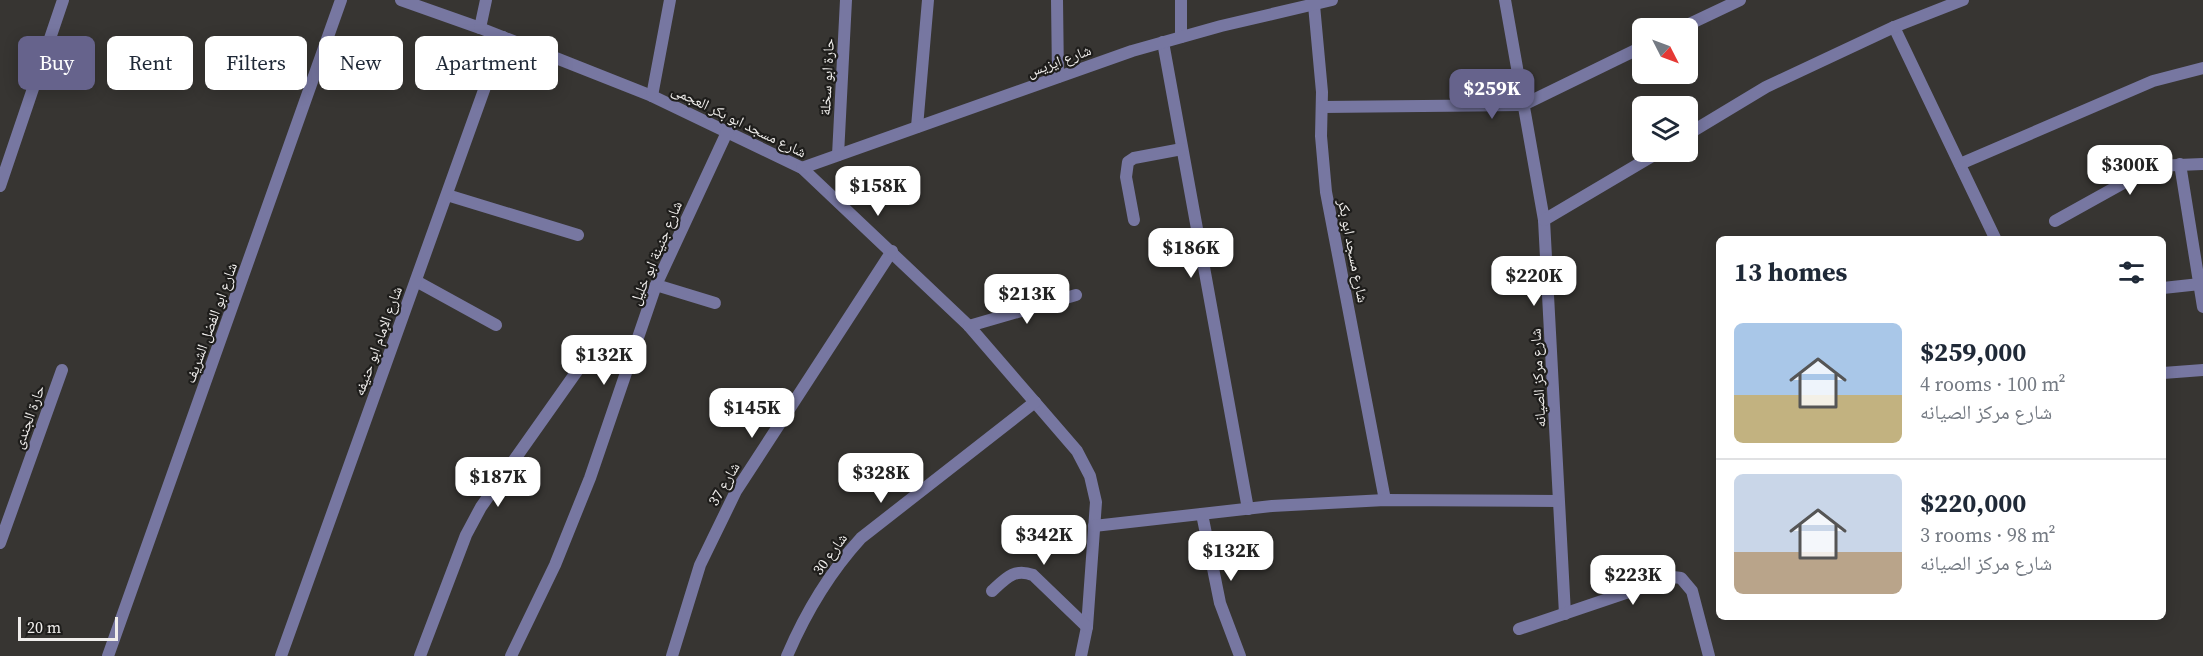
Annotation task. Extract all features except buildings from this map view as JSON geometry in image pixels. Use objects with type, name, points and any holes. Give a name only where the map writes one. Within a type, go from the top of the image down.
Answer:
[{"type":"street","points":[[0,186],[63,0]]},
{"type":"street","name":"شارع ابو الفضل الشريف","points":[[108,656],[341,0]]},
{"type":"street","name":"شارع مسجد ابو بكر العجمى","points":[[401,0],[500,36]]},
{"type":"street","points":[[480,28],[486,0]]},
{"type":"street","points":[[652,96],[670,0]]},
{"type":"street","name":"حارة ابو سخلة","points":[[838,155],[846,0]]},
{"type":"street","points":[[917,127],[927,0]]},
{"type":"street","points":[[1057,0],[1058,78]]},
{"type":"street","points":[[1181,0],[1181,38]]},
{"type":"street","name":"شارع ايزيس","points":[[802,168],[1163,42],[1300,4],[1314,5],[1332,0]]},
{"type":"street","name":"شارع مركز الصيانه","points":[[1505,0],[1544,220],[1565,614]]},
{"type":"street","points":[[1698,20],[1740,0]]},
{"type":"street","points":[[1698,128],[1766,87],[1894,27],[1963,0]]},
{"type":"street","name":"شارع مسجد ابو بكر","points":[[1314,5],[1322,107],[1322,164],[1326,192],[1385,500]]},
{"type":"street","points":[[1894,27],[1994,236]]},
{"type":"street","points":[[1163,42],[1248,510]]},
{"type":"street","points":[[1322,107],[1523,105],[1632,52]]},
{"type":"street","name":"شارع مسجد ابو بكر العجمى","points":[[558,59],[652,96],[728,130],[802,168],[969,326],[1077,451],[1090,476],[1096,502],[1087,627],[1081,656]]},
{"type":"street","points":[[1960,164],[2153,81],[2203,68]]},
{"type":"street","name":"شارع الإمام ابو حنيفه","points":[[281,656],[484,90]]},
{"type":"street","name":"شارع جنينة ابو خليل","points":[[511,656],[555,565],[590,478],[656,285],[728,130]]},
{"type":"street","points":[[1134,219],[1126,177],[1128,162],[1134,158],[1182,149]]},
{"type":"street","points":[[1544,220],[1642,162]]},
{"type":"street","points":[[2181,164],[2203,306]]},
{"type":"street","points":[[2055,221],[2154,166],[2203,164]]},
{"type":"street","points":[[447,195],[578,235]]},
{"type":"street","name":"شارع 37","points":[[672,656],[700,565],[736,491],[892,251]]},
{"type":"street","points":[[416,281],[496,326]]},
{"type":"street","points":[[2166,288],[2200,284]]},
{"type":"street","points":[[656,285],[715,303]]},
{"type":"street","points":[[969,326],[1076,295]]},
{"type":"street","points":[[420,656],[466,535],[481,507],[582,364]]},
{"type":"street","name":"حارة الجندى","points":[[0,543],[62,370]]},
{"type":"street","points":[[2166,373],[2203,370]]},
{"type":"street","name":"شارع 30","points":[[787,656],[826,582],[861,538],[1035,402]]},
{"type":"street","points":[[1094,526],[1202,514],[1385,500],[1558,501]]},
{"type":"street","points":[[1202,514],[1220,603],[1240,656]]},
{"type":"street","points":[[992,591],[1011,574],[1022,571],[1033,575],[1087,627]]},
{"type":"street","points":[[1519,629],[1673,577],[1682,578],[1692,591],[1708,656]]}]
